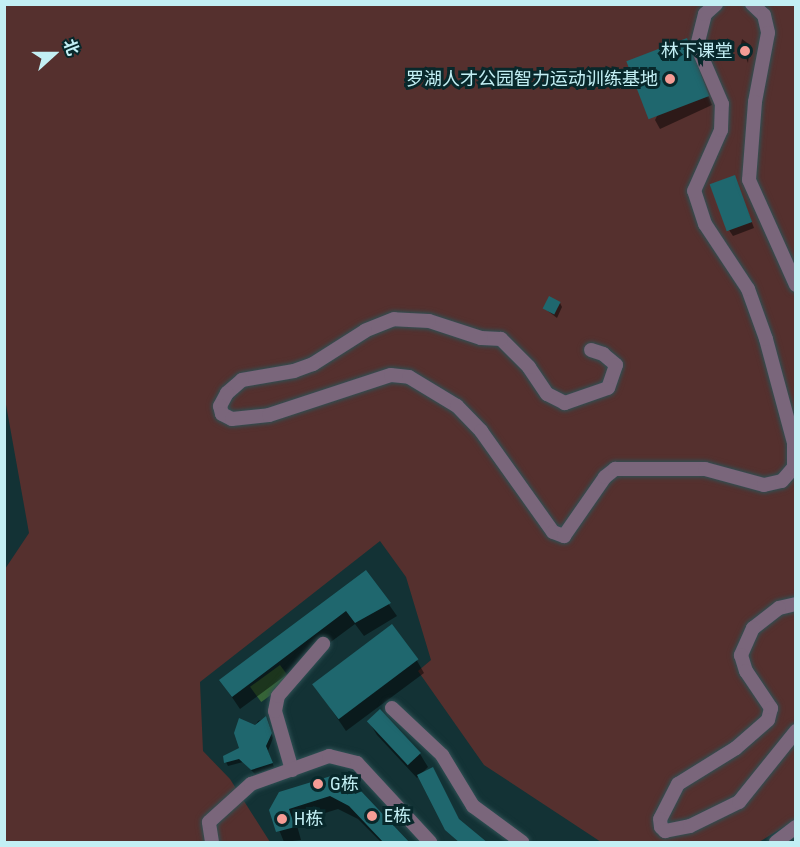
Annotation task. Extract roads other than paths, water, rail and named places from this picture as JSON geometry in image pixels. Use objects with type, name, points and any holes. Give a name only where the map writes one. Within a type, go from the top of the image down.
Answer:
[{"type":"street","points":[[591,351],[603,354],[616,365],[608,388],[565,403],[547,394],[529,367],[501,339],[482,338],[429,321],[394,319],[365,332],[314,364],[294,371],[242,380],[226,393],[220,406],[222,414],[232,419],[269,415],[391,375],[409,377],[457,406],[482,431],[553,532],[564,536],[605,477],[615,469],[705,469],[764,484],[782,481],[794,467],[794,443],[766,339],[748,289],[705,224],[694,191],[721,130],[722,104],[698,46],[705,14],[716,4]]},
{"type":"street","points":[[752,4],[764,15],[768,33],[755,102],[749,180],[795,285]]},
{"type":"street","points":[[795,604],[779,608],[753,628],[741,655],[746,671],[771,708],[768,720],[736,748],[678,784],[660,819],[661,827],[665,831],[690,826],[739,802],[795,731]]},
{"type":"street","points":[[292,770],[275,711],[278,696],[323,644]]},
{"type":"street","points":[[392,708],[442,755],[473,806],[522,843]]},
{"type":"street","points":[[212,843],[210,822],[251,784],[329,756],[357,763],[430,843]]},
{"type":"street","points":[[776,843],[795,827]]},
{"type":"place","name":"林下课堂","points":[[745,51]]},
{"type":"place","name":"罗湖人才公园智力运动训练基地","points":[[670,79]]},
{"type":"place","name":"G栋","points":[[318,784]]},
{"type":"place","name":"E栋","points":[[372,816]]},
{"type":"place","name":"H栋","points":[[282,819]]}]
